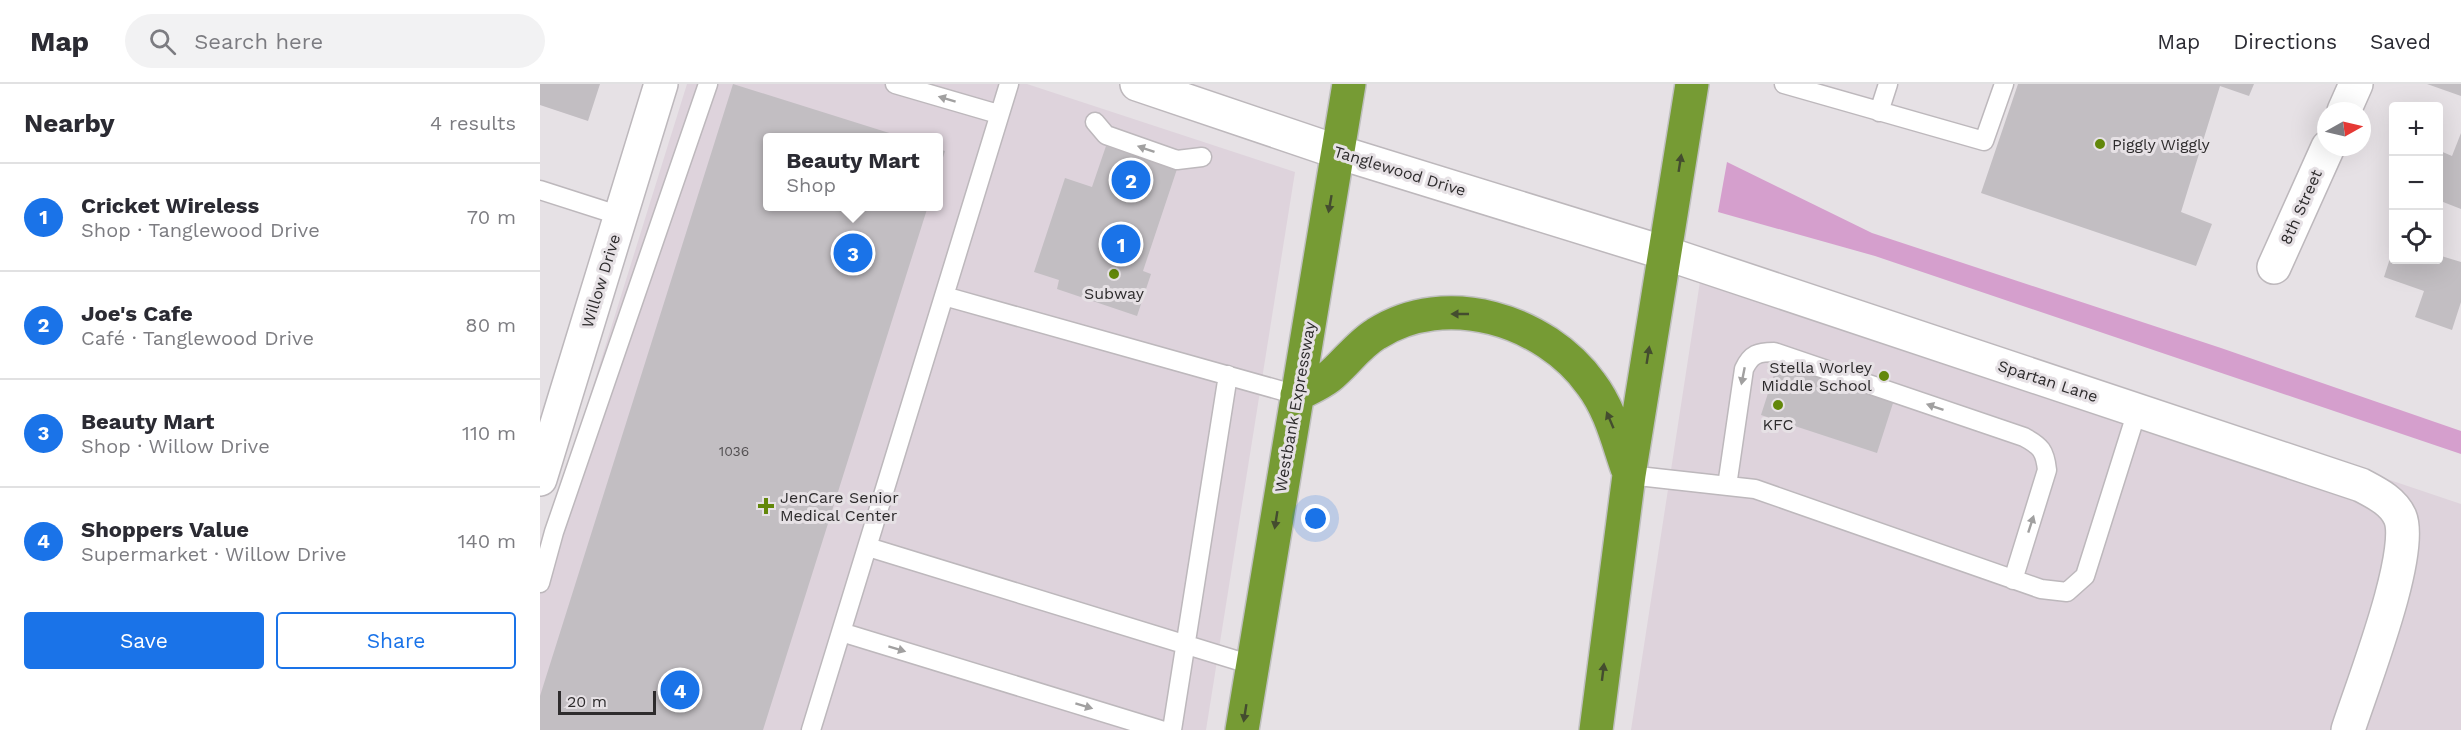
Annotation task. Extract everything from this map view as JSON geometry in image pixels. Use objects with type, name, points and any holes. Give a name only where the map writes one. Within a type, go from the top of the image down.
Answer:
[{"type":"highway","name":"Westbank Expressway","points":[[1242,730],[1349,84]]},
{"type":"highway","points":[[1596,730],[1629,475],[1692,84]]},
{"type":"highway","points":[[1298,395],[1328,378],[1376,334],[1409,320],[1437,314],[1469,314],[1502,320],[1534,334],[1563,352],[1592,384],[1611,420],[1629,475]]},
{"type":"street","name":"Willow Drive","points":[[540,478],[661,84]]},
{"type":"street","name":"Tanglewood Drive","points":[[1137,84],[1338,152],[1665,253]]},
{"type":"street","points":[[2348,102],[2356,84]]},
{"type":"street","name":"8th Street","points":[[2274,267],[2324,156]]},
{"type":"street","name":"Spartan Lane","points":[[1665,253],[2361,485],[2385,498],[2400,517],[2400,564],[2348,730]]},
{"type":"lane","points":[[540,583],[554,532],[708,84]]},
{"type":"lane","points":[[895,84],[998,114]]},
{"type":"lane","points":[[811,730],[1009,84]]},
{"type":"lane","points":[[1784,84],[1984,141],[2004,84]]},
{"type":"lane","points":[[1879,112],[1888,84]]},
{"type":"lane","points":[[1095,122],[1106,135],[1177,160],[1202,157]]},
{"type":"lane","points":[[540,190],[621,216]]},
{"type":"lane","points":[[944,296],[1298,395]]},
{"type":"lane","points":[[1727,486],[1744,369],[1749,357],[1759,352],[1774,352],[2039,445],[2046,454],[2047,470],[2013,580]]},
{"type":"lane","points":[[1172,730],[1228,375]]},
{"type":"lane","points":[[1629,475],[1755,489],[2013,580],[2041,589],[2067,592],[2085,576],[2137,411]]},
{"type":"lane","points":[[868,547],[1252,665]]},
{"type":"lane","points":[[842,632],[1161,730]]},
{"type":"shaded area","points":[[687,84],[1027,84],[1295,172],[1206,730],[540,730],[540,556]]},
{"type":"shaded area","points":[[1727,162],[1872,233],[2221,348],[2461,431],[2461,454],[1875,256],[1718,212]]},
{"type":"shaded area","name":"Stella Worley Middle School","points":[[1705,249],[2461,504],[2461,730],[1631,730]]},
{"type":"building","points":[[540,84],[600,84],[588,121],[540,105]]},
{"type":"building","points":[[733,84],[889,133],[763,133],[763,211],[926,211],[763,730],[540,730],[540,696]]},
{"type":"building","name":"Piggly Wiggly","points":[[2018,84],[2254,84],[2249,96],[2220,86],[2181,212],[2212,224],[2196,266],[1981,193]]},
{"type":"building","points":[[2427,84],[2461,84],[2461,96]]},
{"type":"building","points":[[2461,133],[2461,209],[2443,202],[2443,152],[2452,156]]},
{"type":"building","points":[[1106,146],[1177,169],[1143,271],[1151,274],[1137,316],[1057,289],[1059,280],[1034,272],[1065,178],[1092,187]]},
{"type":"building","points":[[2443,257],[2461,262],[2461,302],[2452,330],[2415,317],[2424,291],[2384,277],[2389,261],[2389,264],[2443,264]]},
{"type":"building","points":[[1778,362],[1894,400],[1877,453],[1761,415]]},
{"type":"place","name":"Piggly Wiggly","points":[[2100,144]]},
{"type":"place","name":"Joe's Cafe","points":[[1131,180]]},
{"type":"place","name":"Cricket Wireless","points":[[1121,244]]},
{"type":"place","name":"Beauty Mart","points":[[853,253]]},
{"type":"place","name":"Subway","points":[[1114,274]]},
{"type":"place","name":"Stella Worley Middle School","points":[[1884,376]]},
{"type":"place","name":"KFC","points":[[1778,405]]},
{"type":"place","name":"JenCare Senior Medical Center","points":[[766,506]]},
{"type":"place","name":"Shoppers Value","points":[[680,690]]}]
